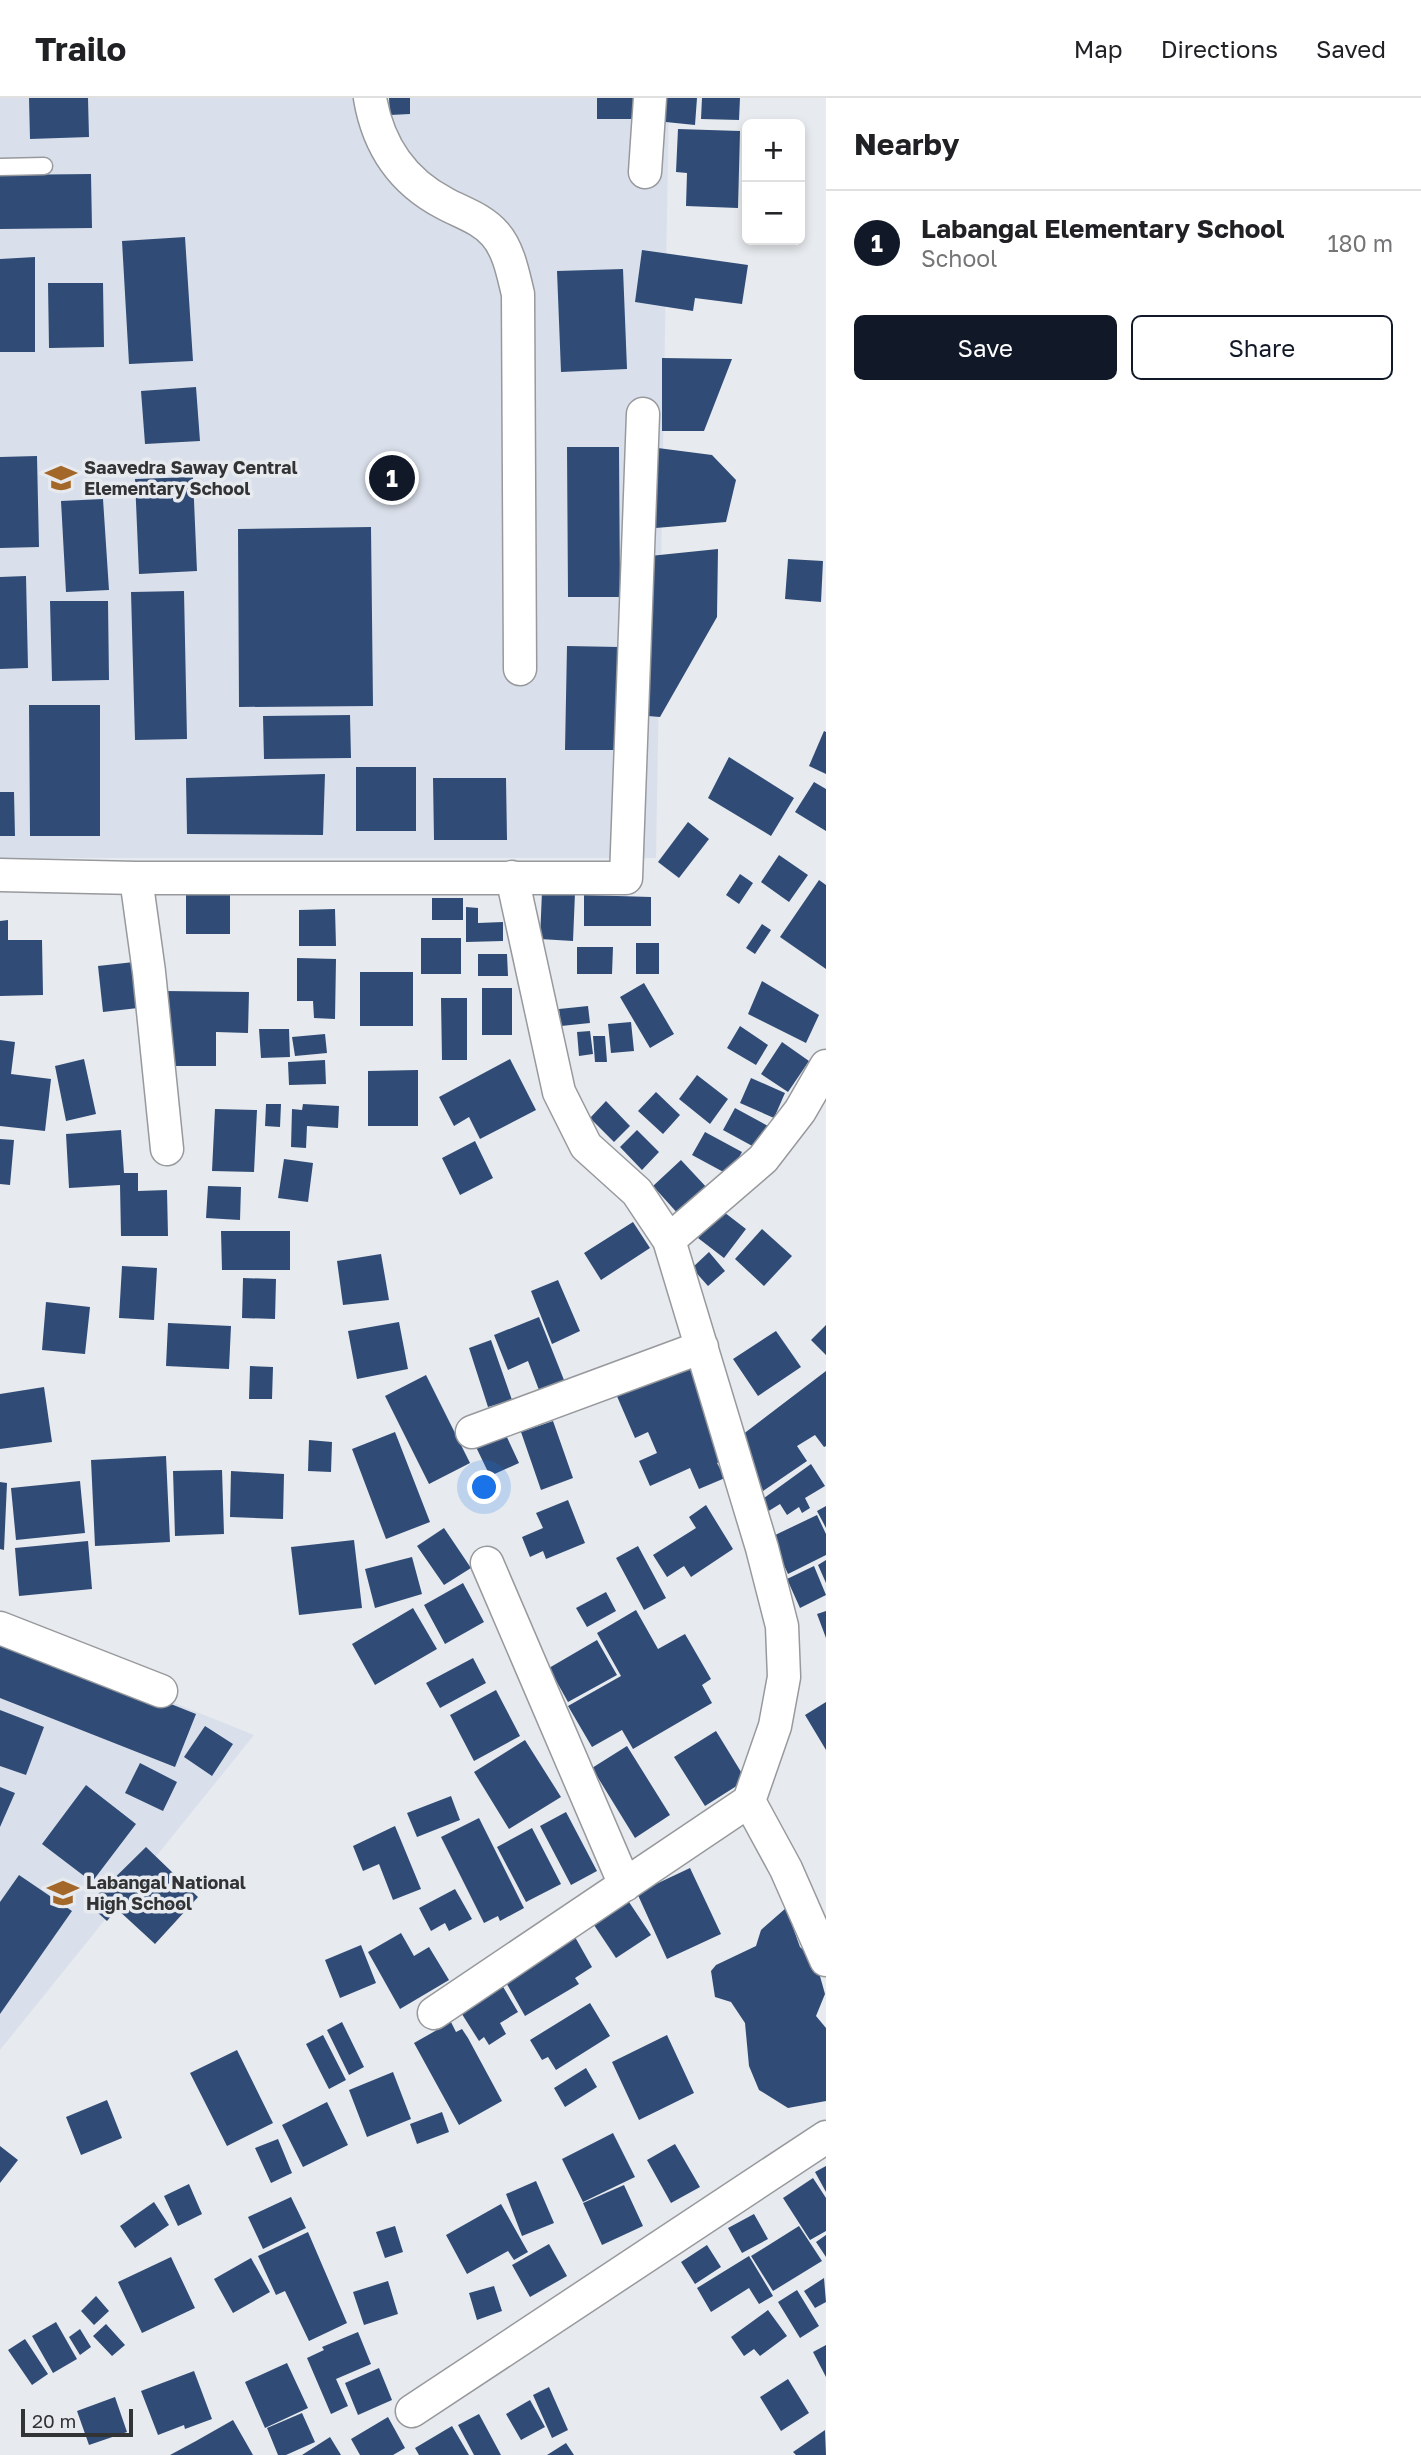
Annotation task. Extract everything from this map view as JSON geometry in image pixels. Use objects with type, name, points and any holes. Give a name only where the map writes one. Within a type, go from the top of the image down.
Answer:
[{"type":"street","points":[[370,98],[374,122],[386,148],[402,172],[421,190],[477,218],[495,235],[506,252],[514,276],[518,294],[520,669]]},
{"type":"street","points":[[645,172],[650,98]]},
{"type":"street","points":[[0,875],[136,878],[626,878],[643,414]]},
{"type":"street","points":[[434,2013],[749,1801],[780,1703],[785,1654],[782,1626],[762,1548],[669,1240],[637,1192],[586,1146],[572,1124],[559,1092],[512,877]]},
{"type":"street","points":[[136,878],[167,1149]]},
{"type":"street","points":[[669,1240],[763,1159],[800,1111],[826,1066]]},
{"type":"street","points":[[472,1432],[702,1347]]},
{"type":"street","points":[[487,1563],[625,1885]]},
{"type":"street","points":[[0,1628],[161,1691]]},
{"type":"street","points":[[749,1801],[786,1869],[826,1960]]},
{"type":"street","points":[[412,2412],[826,2137]]},
{"type":"lane","points":[[0,167],[44,166]]},
{"type":"shaded area","points":[[0,98],[669,98],[656,858],[0,858]]},
{"type":"shaded area","name":"Labangal National High School","points":[[0,1633],[254,1735],[0,2050]]},
{"type":"building","points":[[29,98],[88,98],[89,137],[30,139]]},
{"type":"building","points":[[389,98],[410,98],[410,114],[390,115]]},
{"type":"building","points":[[597,98],[649,98],[649,119],[597,119]]},
{"type":"building","points":[[658,98],[697,98],[695,125],[656,121]]},
{"type":"building","points":[[702,98],[740,98],[739,120],[701,119]]},
{"type":"building","points":[[678,129],[740,131],[738,208],[686,206],[687,173],[676,172]]},
{"type":"building","points":[[91,174],[92,228],[0,229],[0,175]]},
{"type":"building","points":[[185,237],[193,361],[129,364],[122,241]]},
{"type":"building","points":[[642,250],[748,265],[742,304],[695,298],[693,311],[635,302]]},
{"type":"building","points":[[35,257],[35,352],[0,352],[0,259]]},
{"type":"building","points":[[623,269],[627,369],[561,372],[557,271]]},
{"type":"building","points":[[48,283],[103,283],[104,347],[49,348]]},
{"type":"building","points":[[662,358],[732,359],[704,431],[662,431]]},
{"type":"building","points":[[196,387],[200,441],[145,444],[141,391]]},
{"type":"building","points":[[567,447],[619,447],[620,597],[568,597]]},
{"type":"building","points":[[650,447],[712,455],[736,480],[726,522],[644,529]]},
{"type":"building","points":[[37,456],[39,547],[0,548],[0,457]]},
{"type":"building","points":[[193,477],[197,571],[139,574],[135,479]]},
{"type":"building","points":[[103,499],[109,590],[66,592],[61,501]]},
{"type":"building","points":[[371,527],[373,706],[239,707],[238,529]]},
{"type":"building","points":[[718,549],[717,617],[660,717],[636,715],[640,557]]},
{"type":"building","points":[[788,559],[823,561],[821,602],[785,599]]},
{"type":"building","points":[[26,576],[28,668],[0,669],[0,577]]},
{"type":"building","points":[[184,591],[187,739],[135,740],[131,592]]},
{"type":"building","points":[[50,601],[108,601],[109,680],[52,681]]},
{"type":"building","points":[[567,646],[619,647],[617,750],[565,750]]},
{"type":"building","points":[[29,705],[100,705],[100,836],[30,836]]},
{"type":"building","points":[[350,715],[351,758],[264,759],[263,716]]},
{"type":"building","points":[[824,731],[826,732],[826,774],[809,766]]},
{"type":"building","points":[[729,757],[794,798],[771,836],[708,798]]},
{"type":"building","points":[[356,767],[416,767],[416,831],[356,831]]},
{"type":"building","points":[[325,774],[323,835],[187,834],[186,778]]},
{"type":"building","points":[[433,778],[506,778],[507,840],[434,840]]},
{"type":"building","points":[[814,782],[826,789],[826,831],[795,812]]},
{"type":"building","points":[[0,792],[14,792],[15,836],[0,836]]},
{"type":"building","points":[[688,822],[709,839],[679,878],[658,862]]},
{"type":"building","points":[[779,855],[808,875],[789,902],[761,882]]},
{"type":"building","points":[[740,874],[753,883],[739,904],[726,895]]},
{"type":"building","points":[[819,880],[826,885],[826,969],[780,937]]},
{"type":"building","points":[[542,891],[575,893],[573,941],[540,939]]},
{"type":"building","points":[[186,895],[230,895],[230,934],[186,934]]},
{"type":"building","points":[[584,895],[651,897],[651,926],[584,926]]},
{"type":"building","points":[[432,898],[463,898],[463,920],[432,920]]},
{"type":"building","points":[[466,907],[478,908],[478,923],[503,922],[503,941],[466,942]]},
{"type":"building","points":[[335,909],[336,946],[299,946],[299,910]]},
{"type":"building","points":[[8,920],[8,940],[42,940],[43,995],[0,996],[0,921]]},
{"type":"building","points":[[762,924],[771,930],[755,954],[746,948]]},
{"type":"building","points":[[421,938],[461,938],[461,974],[421,974]]},
{"type":"building","points":[[636,943],[659,943],[659,974],[636,974]]},
{"type":"building","points":[[577,947],[613,947],[612,974],[577,974]]},
{"type":"building","points":[[478,954],[507,954],[508,976],[478,976]]},
{"type":"building","points":[[297,958],[336,959],[335,1019],[314,1018],[313,1001],[297,1001]]},
{"type":"building","points":[[134,962],[138,1008],[103,1012],[98,966]]},
{"type":"building","points":[[360,972],[413,972],[413,1026],[360,1026]]},
{"type":"building","points":[[762,981],[819,1015],[806,1043],[748,1014]]},
{"type":"building","points":[[644,983],[674,1034],[650,1048],[620,997]]},
{"type":"building","points":[[482,988],[512,988],[512,1035],[482,1035]]},
{"type":"building","points":[[165,991],[249,992],[248,1033],[216,1032],[216,1066],[165,1066]]},
{"type":"building","points":[[441,998],[467,998],[467,1060],[442,1060]]},
{"type":"building","points":[[588,1006],[590,1023],[561,1026],[559,1009]]},
{"type":"building","points":[[631,1022],[634,1051],[611,1053],[608,1024]]},
{"type":"building","points":[[740,1026],[768,1045],[756,1065],[727,1048]]},
{"type":"building","points":[[259,1029],[289,1029],[290,1057],[261,1058]]},
{"type":"building","points":[[590,1031],[593,1054],[579,1056],[577,1032]]},
{"type":"building","points":[[325,1034],[327,1053],[295,1056],[292,1037]]},
{"type":"building","points":[[593,1036],[605,1036],[607,1062],[595,1062]]},
{"type":"building","points":[[0,1040],[15,1042],[11,1074],[51,1079],[45,1131],[0,1126]]},
{"type":"building","points":[[782,1042],[809,1061],[788,1092],[761,1074]]},
{"type":"building","points":[[84,1059],[96,1114],[66,1121],[55,1066]]},
{"type":"building","points":[[510,1059],[536,1110],[480,1139],[469,1117],[454,1126],[439,1097]]},
{"type":"building","points":[[325,1060],[326,1084],[289,1085],[288,1062]]},
{"type":"building","points":[[418,1070],[418,1126],[368,1126],[368,1071]]},
{"type":"building","points":[[697,1075],[728,1099],[710,1124],[679,1099]]},
{"type":"building","points":[[751,1078],[785,1093],[774,1118],[740,1103]]},
{"type":"building","points":[[656,1092],[680,1115],[663,1134],[638,1111]]},
{"type":"building","points":[[606,1101],[630,1126],[614,1142],[590,1118]]},
{"type":"building","points":[[266,1104],[281,1104],[280,1127],[265,1126]]},
{"type":"building","points":[[303,1104],[339,1106],[338,1128],[307,1126],[306,1148],[291,1147],[292,1109],[302,1110]]},
{"type":"building","points":[[735,1108],[768,1126],[756,1148],[723,1130]]},
{"type":"building","points":[[215,1109],[257,1110],[254,1172],[212,1171]]},
{"type":"building","points":[[121,1130],[124,1173],[138,1173],[138,1191],[167,1190],[168,1236],[121,1236],[120,1185],[69,1188],[66,1134]]},
{"type":"building","points":[[637,1130],[659,1152],[642,1170],[620,1147]]},
{"type":"building","points":[[705,1132],[742,1152],[729,1175],[692,1155]]},
{"type":"building","points":[[0,1139],[14,1140],[10,1185],[0,1184]]},
{"type":"building","points":[[475,1141],[493,1178],[460,1195],[442,1158]]},
{"type":"building","points":[[284,1159],[313,1163],[308,1202],[278,1198]]},
{"type":"building","points":[[681,1160],[709,1190],[680,1216],[653,1186]]},
{"type":"building","points":[[208,1186],[241,1187],[240,1220],[206,1218]]},
{"type":"building","points":[[720,1209],[746,1229],[724,1258],[698,1238]]},
{"type":"building","points":[[633,1222],[650,1248],[601,1280],[584,1253]]},
{"type":"building","points":[[762,1229],[792,1256],[764,1286],[735,1259]]},
{"type":"building","points":[[221,1231],[290,1231],[290,1270],[222,1270]]},
{"type":"building","points":[[709,1252],[725,1271],[708,1286],[692,1268]]},
{"type":"building","points":[[381,1254],[389,1300],[343,1305],[337,1261]]},
{"type":"building","points":[[122,1266],[157,1268],[154,1320],[119,1318]]},
{"type":"building","points":[[243,1278],[276,1279],[275,1319],[242,1318]]},
{"type":"building","points":[[558,1280],[580,1331],[552,1344],[531,1291]]},
{"type":"building","points":[[46,1302],[90,1307],[85,1354],[42,1350]]},
{"type":"building","points":[[539,1317],[564,1380],[539,1390],[528,1361],[508,1370],[494,1335]]},
{"type":"building","points":[[399,1322],[408,1369],[357,1379],[348,1331]]},
{"type":"building","points":[[168,1323],[231,1326],[229,1369],[166,1366]]},
{"type":"building","points":[[826,1325],[826,1355],[811,1340]]},
{"type":"building","points":[[776,1331],[801,1367],[758,1396],[733,1359]]},
{"type":"building","points":[[491,1340],[512,1400],[488,1407],[469,1348]]},
{"type":"building","points":[[688,1362],[730,1457],[717,1463],[725,1478],[699,1489],[690,1468],[650,1486],[639,1461],[657,1453],[648,1432],[635,1438],[616,1394]]},
{"type":"building","points":[[250,1366],[273,1367],[272,1399],[249,1399]]},
{"type":"building","points":[[826,1371],[826,1446],[824,1447],[815,1435],[797,1446],[807,1461],[763,1491],[742,1435]]},
{"type":"building","points":[[426,1375],[470,1463],[429,1484],[385,1396]]},
{"type":"building","points":[[44,1387],[52,1442],[0,1449],[0,1394]]},
{"type":"building","points":[[553,1421],[573,1478],[541,1490],[521,1432]]},
{"type":"building","points":[[395,1432],[430,1522],[386,1539],[352,1449]]},
{"type":"building","points":[[505,1433],[519,1463],[490,1476],[476,1447]]},
{"type":"building","points":[[309,1440],[332,1442],[331,1472],[308,1471]]},
{"type":"building","points":[[166,1456],[170,1542],[95,1546],[91,1460]]},
{"type":"building","points":[[811,1464],[825,1486],[805,1498],[810,1508],[802,1513],[799,1507],[787,1515],[780,1504],[767,1512],[760,1501]]},
{"type":"building","points":[[222,1470],[224,1534],[175,1536],[173,1471]]},
{"type":"building","points":[[231,1471],[284,1474],[283,1519],[230,1517]]},
{"type":"building","points":[[80,1481],[85,1533],[16,1540],[11,1488]]},
{"type":"building","points":[[0,1482],[7,1483],[4,1550],[0,1549]]},
{"type":"building","points":[[568,1500],[585,1543],[546,1559],[543,1551],[530,1557],[522,1537],[543,1528],[536,1513]]},
{"type":"building","points":[[706,1505],[733,1549],[691,1577],[684,1566],[667,1577],[653,1555],[696,1528],[689,1517]]},
{"type":"building","points":[[826,1506],[826,1528],[817,1511]]},
{"type":"building","points":[[817,1515],[826,1534],[826,1555],[788,1574],[771,1537]]},
{"type":"building","points":[[444,1528],[471,1568],[444,1585],[417,1546]]},
{"type":"building","points":[[354,1540],[362,1608],[299,1615],[291,1547]]},
{"type":"building","points":[[88,1541],[92,1589],[19,1596],[15,1548]]},
{"type":"building","points":[[638,1546],[666,1598],[644,1610],[616,1558]]},
{"type":"building","points":[[412,1557],[422,1594],[375,1608],[365,1569]]},
{"type":"building","points":[[826,1560],[826,1583],[818,1565]]},
{"type":"building","points":[[814,1566],[826,1595],[800,1608],[787,1579]]},
{"type":"building","points":[[463,1583],[484,1622],[445,1644],[424,1605]]},
{"type":"building","points":[[606,1592],[616,1611],[587,1627],[576,1608]]},
{"type":"building","points":[[413,1608],[437,1649],[375,1685],[352,1644]]},
{"type":"building","points":[[636,1610],[658,1649],[685,1634],[711,1679],[702,1685],[712,1703],[633,1749],[622,1730],[592,1747],[568,1706],[621,1676],[597,1633]]},
{"type":"building","points":[[826,1611],[826,1638],[817,1614]]},
{"type":"building","points":[[0,1636],[196,1714],[175,1767],[0,1698]]},
{"type":"building","points":[[597,1640],[617,1675],[568,1702],[549,1668]]},
{"type":"building","points":[[473,1658],[486,1683],[440,1708],[426,1683]]},
{"type":"building","points":[[496,1690],[520,1736],[474,1761],[450,1715]]},
{"type":"building","points":[[826,1702],[826,1750],[805,1715]]},
{"type":"building","points":[[0,1710],[44,1727],[26,1775],[0,1766]]},
{"type":"building","points":[[205,1726],[233,1744],[212,1776],[184,1757]]},
{"type":"building","points":[[716,1731],[746,1780],[705,1806],[674,1757]]},
{"type":"building","points":[[525,1740],[561,1797],[509,1829],[474,1772]]},
{"type":"building","points":[[627,1746],[670,1815],[635,1838],[592,1768]]},
{"type":"building","points":[[140,1763],[177,1782],[163,1811],[125,1793]]},
{"type":"building","points":[[86,1785],[136,1824],[92,1882],[42,1844]]},
{"type":"building","points":[[0,1787],[15,1793],[0,1827]]},
{"type":"building","points":[[451,1796],[460,1820],[417,1837],[407,1813]]},
{"type":"building","points":[[566,1812],[597,1871],[571,1885],[540,1826]]},
{"type":"building","points":[[479,1818],[524,1908],[500,1921],[498,1916],[484,1923],[441,1837]]},
{"type":"building","points":[[395,1826],[421,1889],[393,1900],[379,1864],[363,1871],[353,1846]]},
{"type":"building","points":[[532,1828],[561,1884],[526,1902],[497,1847]]},
{"type":"building","points":[[146,1847],[198,1897],[155,1944],[117,1909],[107,1921],[88,1904]]},
{"type":"building","points":[[690,1868],[721,1934],[667,1959],[637,1893]]},
{"type":"building","points":[[19,1875],[72,1911],[0,2014],[0,1902]]},
{"type":"building","points":[[455,1889],[472,1919],[449,1931],[445,1923],[431,1931],[419,1908]]},
{"type":"building","points":[[629,1902],[651,1935],[616,1958],[594,1925]]},
{"type":"building","points":[[786,1908],[800,1947],[816,1962],[825,1994],[816,2016],[826,2028],[826,2101],[788,2108],[759,2090],[749,2066],[745,2023],[731,2002],[715,1997],[711,1971],[716,1965],[756,1946],[761,1930]]},
{"type":"building","points":[[401,1933],[414,1956],[429,1947],[449,1980],[400,2009],[368,1952]]},
{"type":"building","points":[[575,1937],[592,1967],[575,1978],[579,1984],[525,2016],[504,1979]]},
{"type":"building","points":[[361,1945],[376,1983],[340,1998],[325,1960]]},
{"type":"building","points":[[502,1985],[518,2012],[500,2023],[506,2034],[489,2045],[484,2037],[479,2041],[460,2011]]},
{"type":"building","points":[[590,2003],[610,2036],[556,2070],[548,2057],[542,2060],[530,2040]]},
{"type":"building","points":[[342,2022],[364,2067],[349,2075],[327,2030]]},
{"type":"building","points":[[451,2022],[456,2032],[462,2029],[468,2038],[502,2101],[459,2125],[414,2043]]},
{"type":"building","points":[[323,2035],[346,2080],[329,2089],[306,2044]]},
{"type":"building","points":[[667,2035],[694,2093],[639,2120],[612,2062]]},
{"type":"building","points":[[237,2050],[273,2123],[227,2146],[190,2073]]},
{"type":"building","points":[[586,2068],[597,2087],[565,2107],[554,2088]]},
{"type":"building","points":[[393,2072],[411,2119],[367,2137],[349,2090]]},
{"type":"building","points":[[107,2100],[122,2138],[81,2155],[66,2117]]},
{"type":"building","points":[[327,2102],[348,2145],[303,2167],[282,2125]]},
{"type":"building","points":[[442,2112],[449,2132],[417,2144],[410,2124]]},
{"type":"building","points":[[613,2133],[635,2177],[583,2202],[562,2159]]},
{"type":"building","points":[[278,2139],[292,2173],[271,2183],[255,2148]]},
{"type":"building","points":[[675,2144],[700,2187],[671,2203],[647,2160]]},
{"type":"building","points":[[0,2146],[18,2160],[0,2183]]},
{"type":"building","points":[[826,2166],[826,2192],[815,2172]]},
{"type":"building","points":[[813,2178],[826,2198],[826,2231],[810,2240],[783,2198]]},
{"type":"building","points":[[536,2181],[554,2223],[522,2236],[506,2194]]},
{"type":"building","points":[[189,2184],[202,2214],[178,2226],[164,2196]]},
{"type":"building","points":[[624,2185],[643,2226],[602,2245],[583,2203]]},
{"type":"building","points":[[291,2197],[306,2228],[263,2249],[248,2217]]},
{"type":"building","points":[[154,2202],[169,2225],[135,2248],[120,2226]]},
{"type":"building","points":[[501,2204],[528,2252],[514,2260],[508,2251],[467,2274],[446,2235]]},
{"type":"building","points":[[754,2214],[768,2239],[742,2253],[728,2228]]},
{"type":"building","points":[[395,2226],[403,2252],[385,2258],[376,2232]]},
{"type":"building","points":[[799,2226],[822,2261],[773,2291],[751,2256]]},
{"type":"building","points":[[308,2232],[347,2323],[309,2341],[285,2291],[276,2295],[258,2256]]},
{"type":"building","points":[[826,2235],[826,2257],[816,2242]]},
{"type":"building","points":[[549,2244],[567,2276],[530,2297],[512,2265]]},
{"type":"building","points":[[707,2245],[721,2267],[695,2284],[681,2262]]},
{"type":"building","points":[[749,2256],[773,2296],[759,2304],[749,2288],[711,2312],[697,2288]]},
{"type":"building","points":[[171,2257],[195,2308],[142,2333],[118,2282]]},
{"type":"building","points":[[251,2258],[270,2292],[233,2313],[214,2279]]},
{"type":"building","points":[[824,2278],[826,2302],[815,2308],[804,2291]]},
{"type":"building","points":[[388,2281],[398,2314],[364,2325],[353,2292]]},
{"type":"building","points":[[494,2286],[502,2311],[477,2320],[469,2293]]},
{"type":"building","points":[[797,2290],[819,2326],[800,2338],[778,2302]]},
{"type":"building","points":[[96,2296],[109,2311],[94,2325],[81,2311]]},
{"type":"building","points":[[768,2310],[787,2336],[760,2356],[754,2349],[744,2356],[731,2337]]},
{"type":"building","points":[[56,2322],[77,2359],[53,2373],[32,2336]]},
{"type":"building","points":[[106,2324],[125,2345],[112,2356],[93,2336]]},
{"type":"building","points":[[80,2329],[91,2347],[80,2355],[69,2337]]},
{"type":"building","points":[[358,2332],[371,2364],[336,2379],[348,2406],[331,2414],[307,2358],[324,2350],[322,2347]]},
{"type":"building","points":[[25,2339],[48,2374],[32,2385],[8,2350]]},
{"type":"building","points":[[826,2345],[826,2377],[813,2352]]},
{"type":"building","points":[[287,2363],[308,2408],[265,2428],[245,2382]]},
{"type":"building","points":[[379,2368],[392,2400],[358,2415],[345,2383]]},
{"type":"building","points":[[194,2371],[212,2419],[185,2429],[184,2425],[158,2435],[141,2391]]},
{"type":"building","points":[[788,2379],[809,2413],[781,2431],[760,2397]]},
{"type":"building","points":[[549,2387],[568,2430],[552,2438],[533,2395]]},
{"type":"building","points":[[115,2397],[127,2432],[89,2445],[77,2411]]},
{"type":"building","points":[[530,2400],[545,2427],[521,2440],[506,2414]]},
{"type":"building","points":[[302,2413],[315,2442],[286,2455],[278,2455],[267,2428]]},
{"type":"building","points":[[479,2414],[501,2455],[474,2455],[458,2425]]},
{"type":"building","points":[[388,2417],[405,2448],[393,2455],[360,2455],[351,2439]]},
{"type":"building","points":[[233,2420],[253,2455],[170,2455],[196,2441]]},
{"type":"building","points":[[452,2426],[469,2455],[419,2455],[415,2448]]},
{"type":"building","points":[[825,2430],[826,2455],[796,2455],[793,2452]]},
{"type":"building","points":[[330,2437],[341,2455],[302,2455]]},
{"type":"building","points":[[566,2443],[574,2455],[547,2455]]},
{"type":"place","name":"Saavedra Saway Central Elementary School","points":[[61,478]]},
{"type":"place","name":"Labangal Elementary School","points":[[392,478]]},
{"type":"place","name":"Labangal National High School","points":[[63,1893]]}]
